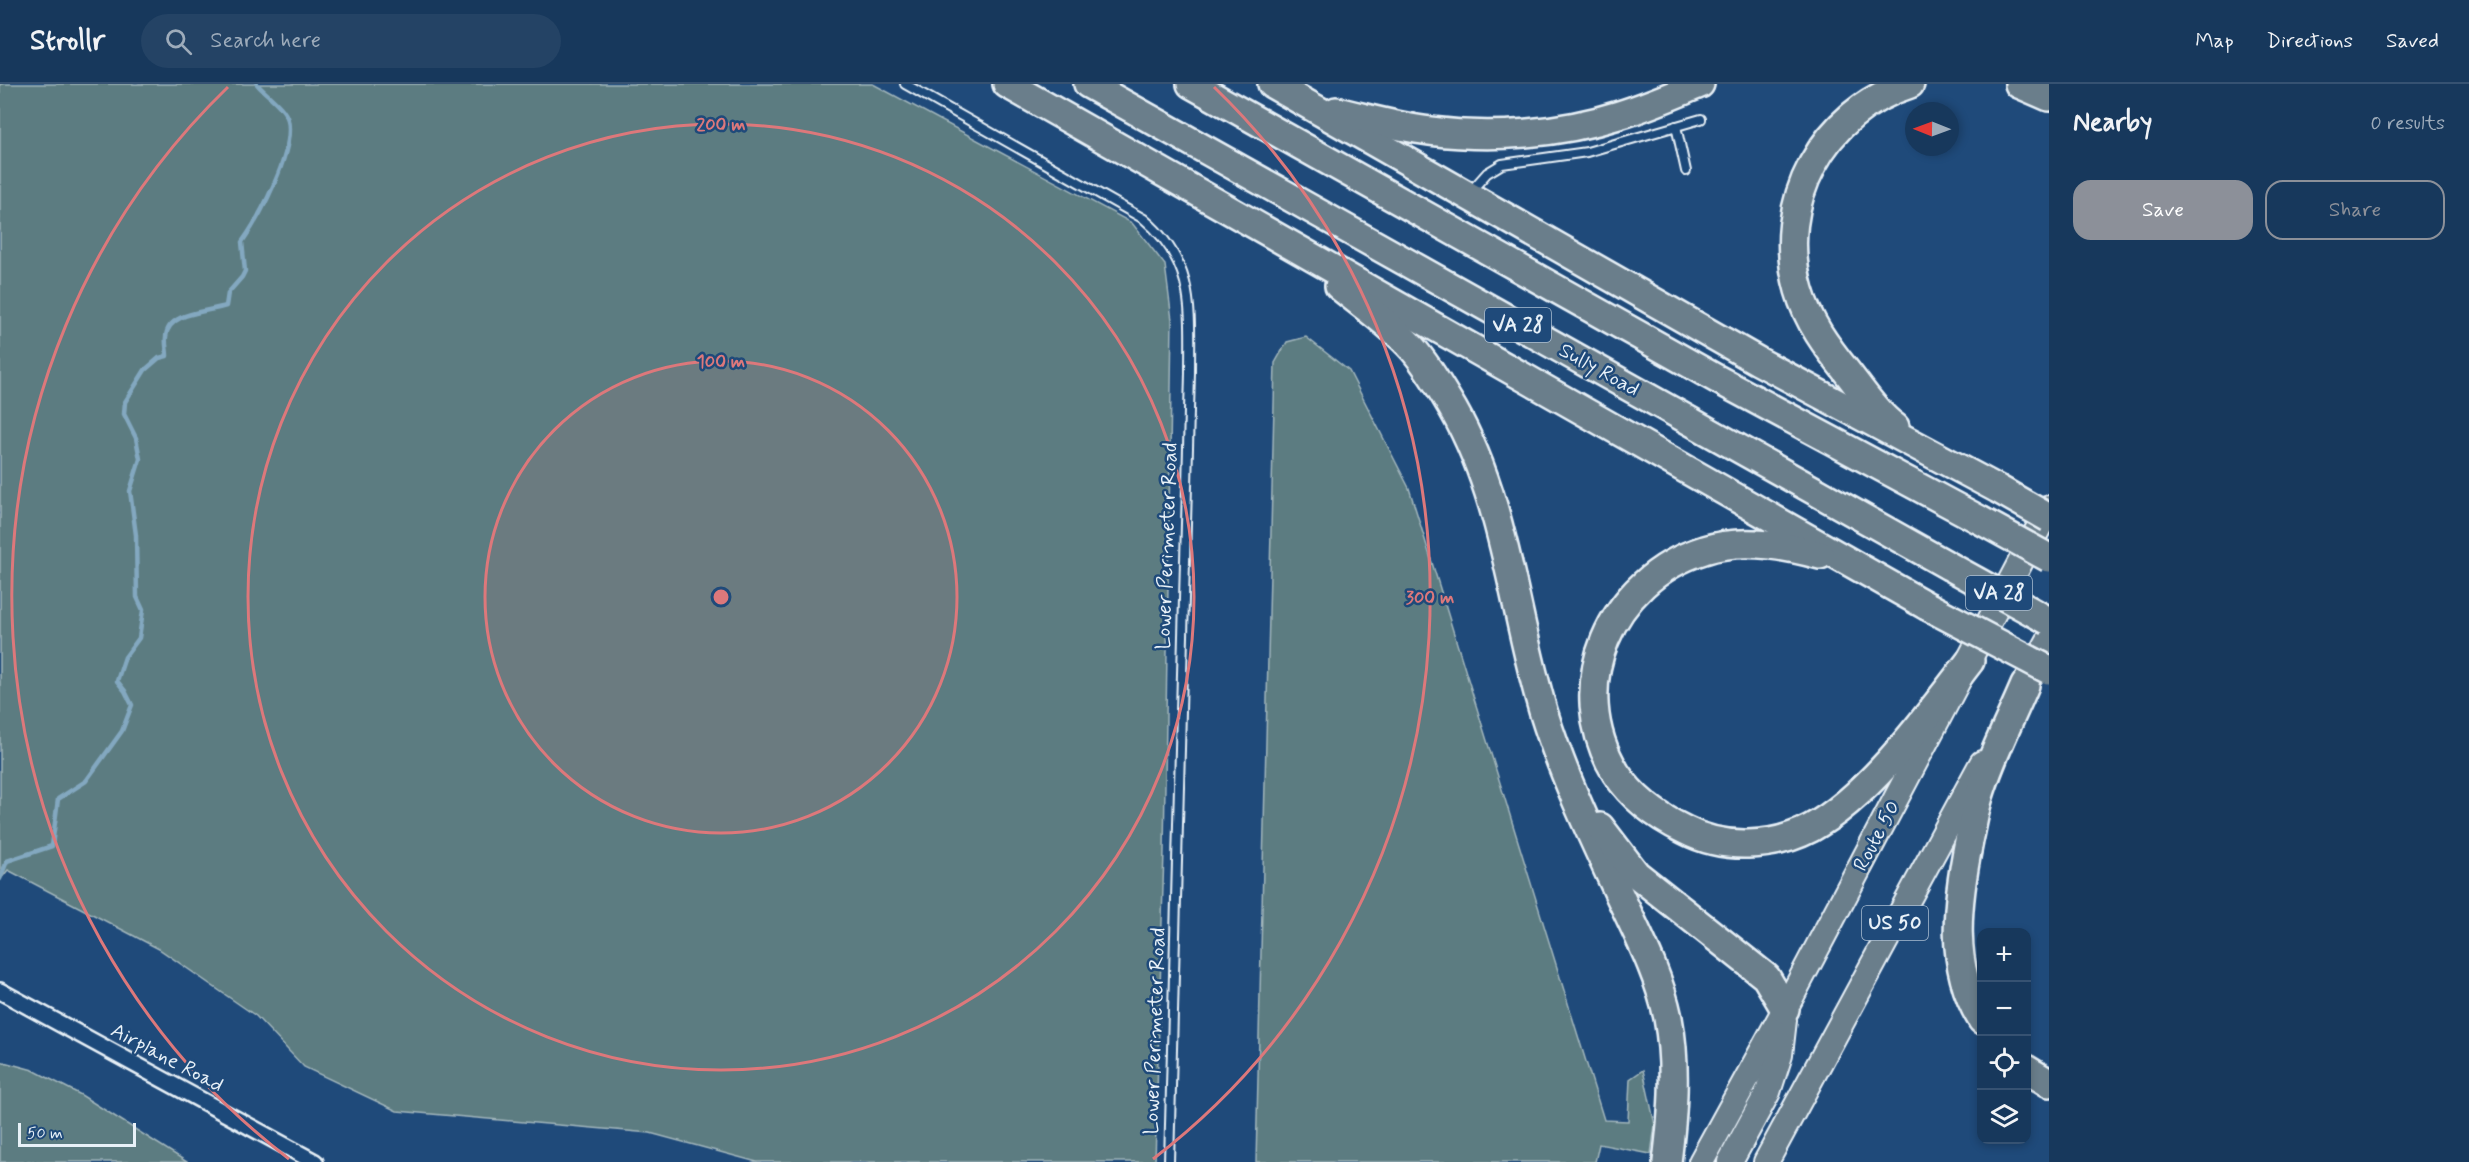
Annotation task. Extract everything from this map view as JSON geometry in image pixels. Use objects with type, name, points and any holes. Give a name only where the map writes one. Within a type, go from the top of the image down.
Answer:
[{"type":"highway","points":[[1007,84],[1927,606],[2049,670]]},
{"type":"highway","name":"Sully Road","points":[[1088,84],[2049,621]]},
{"type":"highway","name":"VA 28","points":[[1191,84],[1717,379],[2049,558]]},
{"type":"highway","points":[[1272,84],[1758,361],[2049,518]]},
{"type":"highway","points":[[1309,105],[1427,131],[1500,134],[1549,130],[1592,123],[1621,115],[1700,84]]},
{"type":"highway","points":[[1910,84],[1885,93],[1859,109],[1837,129],[1819,151],[1798,196],[1793,227],[1793,259],[1799,291],[1812,322],[1821,338],[1861,390],[1892,424],[1959,470]]},
{"type":"highway","points":[[2019,84],[2049,97]]},
{"type":"highway","points":[[1283,239],[1412,348],[1453,410],[1476,459],[1492,503],[1533,670],[1562,764],[1588,827],[1645,950],[1668,1017],[1674,1075],[1673,1117],[1667,1162]]},
{"type":"highway","name":"Route 50","points":[[1701,1162],[1785,1009],[2049,508]]},
{"type":"highway","points":[[1850,562],[1796,548],[1728,545],[1705,549],[1664,568],[1619,612],[1608,630],[1599,658],[1595,687],[1597,723],[1616,773],[1651,811],[1694,835],[1724,843],[1767,842],[1806,830],[1837,812],[1889,761],[1970,661]]},
{"type":"highway","name":"US 50","points":[[1766,1162],[2049,640]]},
{"type":"highway","points":[[1977,1010],[1966,987],[1961,969],[1958,912],[1962,874],[1978,800],[2025,685]]},
{"type":"highway","points":[[1562,764],[1602,830],[1636,874],[1766,977],[1785,1009],[1780,1055],[1768,1092],[1730,1162]]},
{"type":"highway","points":[[2031,1073],[2049,1083]]},
{"type":"street","name":"Airplane Road","points":[[0,991],[315,1162]]},
{"type":"lane","name":"Lower Perimeter Road","points":[[905,84],[1144,219],[1172,248],[1187,287],[1190,373],[1169,1162]]},
{"type":"lane","points":[[1467,196],[1487,173],[1502,164],[1587,152],[1701,119]]},
{"type":"lane","points":[[1677,126],[1686,171]]},
{"type":"green space","points":[[0,84],[873,84],[1132,223],[1165,265],[1172,320],[1164,851],[1155,1162],[757,1162],[650,1133],[397,1111],[304,1067],[256,1016],[159,949],[8,870],[0,880]]},
{"type":"green space","points":[[1306,337],[1349,371],[1409,488],[1604,1120],[1628,1121],[1630,1079],[1643,1070],[1655,1125],[1651,1154],[1599,1144],[1595,1162],[1256,1162],[1275,363],[1287,342]]},
{"type":"green space","points":[[0,1061],[33,1070],[81,1095],[187,1162],[0,1162]]},
{"type":"waterway","points":[[0,879],[7,861],[52,846],[58,799],[86,781],[122,731],[132,705],[117,681],[125,657],[139,638],[143,610],[137,597],[136,535],[130,491],[140,459],[136,438],[124,414],[125,402],[145,370],[159,358],[167,356],[166,337],[173,322],[190,314],[226,306],[228,293],[245,271],[242,242],[258,217],[274,183],[281,166],[289,133],[286,115],[257,84]]}]
